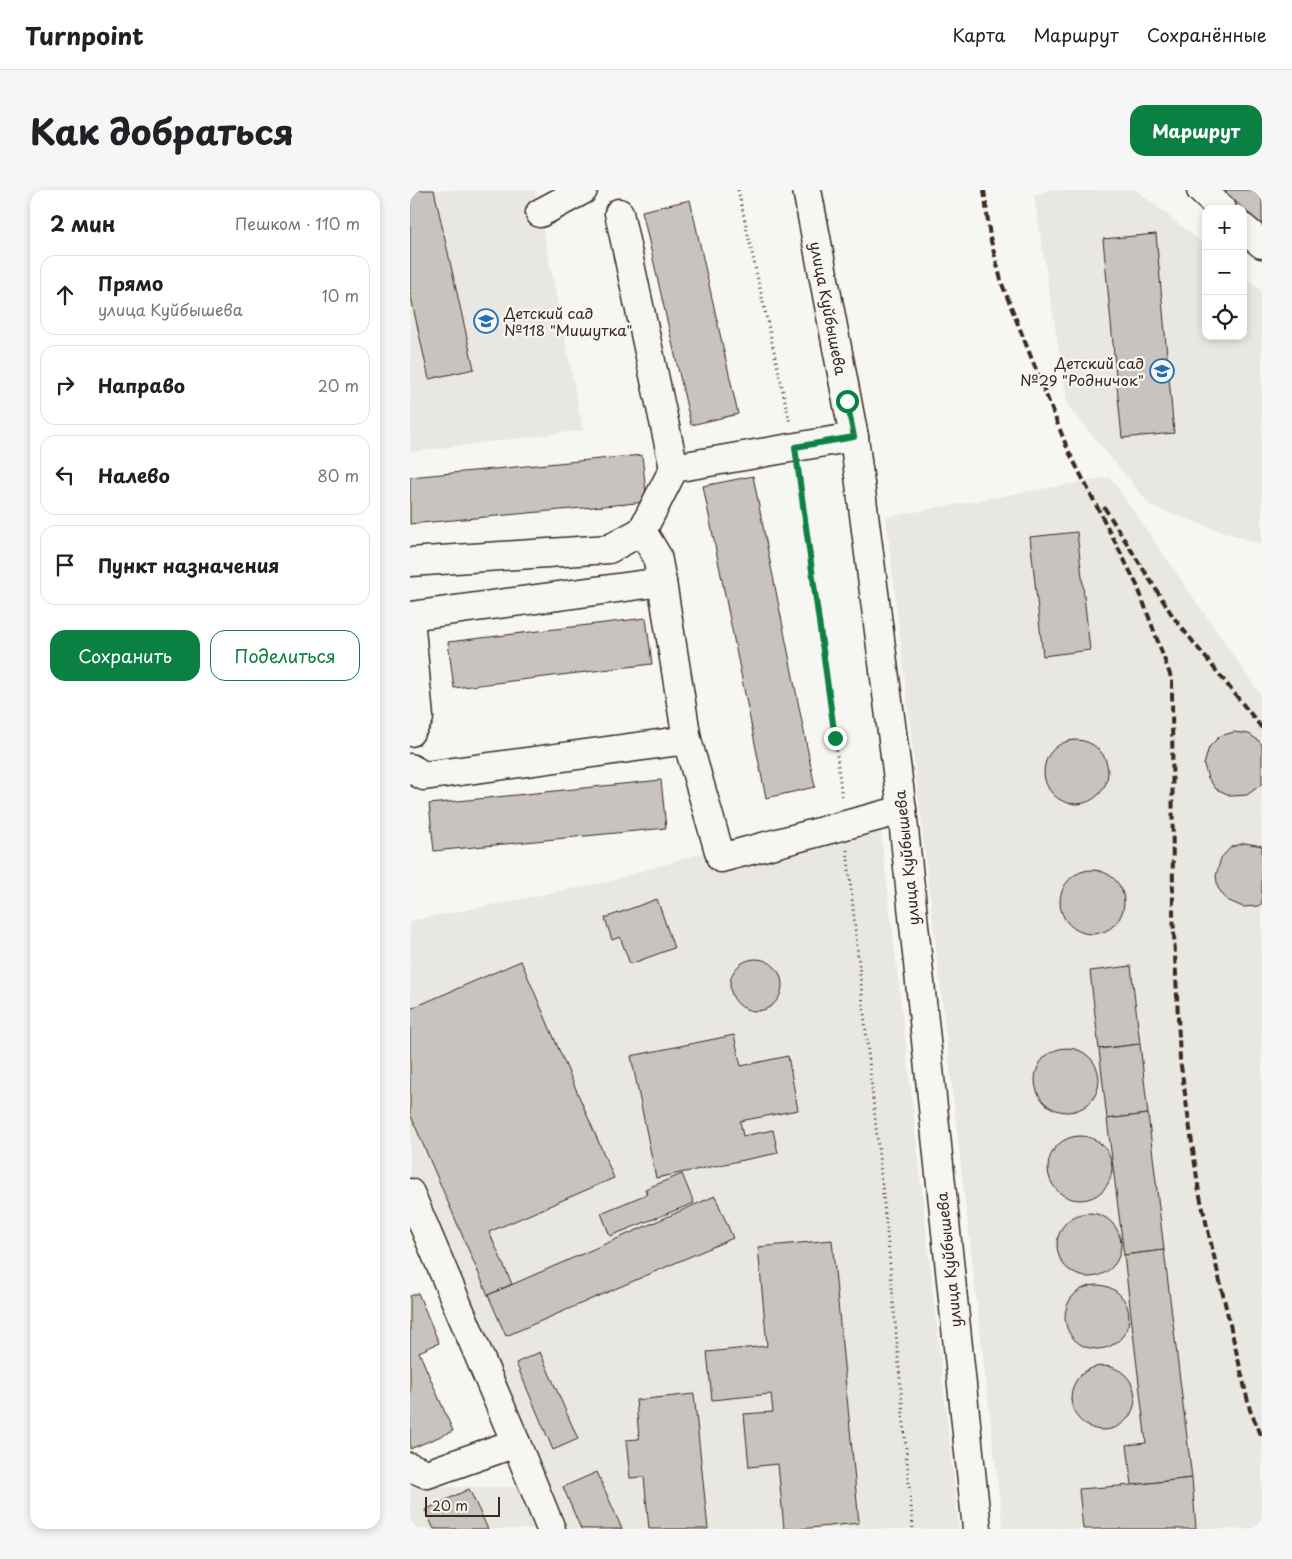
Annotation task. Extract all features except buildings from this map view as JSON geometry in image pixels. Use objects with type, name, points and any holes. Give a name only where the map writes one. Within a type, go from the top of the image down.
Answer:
[{"type":"main road","points":[[540,213],[583,190]]},
{"type":"main road","name":"улица Куйбышева","points":[[807,190],[854,437],[902,810],[977,1529]]},
{"type":"main road","points":[[1201,190],[1218,205]]},
{"type":"main road","points":[[410,562],[609,549],[642,531],[674,468],[619,213]]},
{"type":"main road","points":[[1247,231],[1262,244]]},
{"type":"main road","points":[[674,468],[854,437]]},
{"type":"main road","points":[[642,531],[656,556],[662,582],[687,740],[721,858],[902,810]]},
{"type":"main road","points":[[410,732],[419,718],[410,617],[662,582]]},
{"type":"main road","points":[[410,768],[424,776],[687,740]]},
{"type":"main road","points":[[410,1193],[420,1245],[516,1443],[552,1529]]},
{"type":"main road","points":[[410,1467],[427,1474],[516,1443]]},
{"type":"path","points":[[738,190],[795,447],[843,808]]},
{"type":"path","points":[[847,847],[889,1252],[913,1529]]},
{"type":"shaded area","name":"Детский сад №118 \"Мишутка\"","points":[[410,190],[535,190],[583,430],[410,452]]},
{"type":"shaded area","name":"Детский сад №29 \"Родничок\"","points":[[1048,190],[1136,190],[1202,243],[1202,340],[1247,340],[1247,279],[1262,291],[1262,545],[1152,507],[1068,406],[1034,196]]},
{"type":"shaded area","points":[[1110,477],[1262,697],[1262,1529],[1003,1529],[886,517]]},
{"type":"shaded area","points":[[877,799],[959,1529],[410,1529],[410,1487],[519,1487],[410,1195],[410,921],[607,882]]},
{"type":"railway","points":[[984,190],[990,237],[1002,284],[1068,450],[1137,585],[1172,680],[1173,913],[1180,1059],[1199,1192],[1250,1410],[1262,1437]]},
{"type":"railway","points":[[1104,507],[1174,618],[1262,728]]},
{"type":"place","name":"Детский сад №118 \"Мишутка\"","points":[[486,321]]},
{"type":"place","name":"Детский сад №29 \"Родничок\"","points":[[1162,371]]},
{"type":"route","points":[[835,738],[795,447],[854,437],[847,401]]}]
